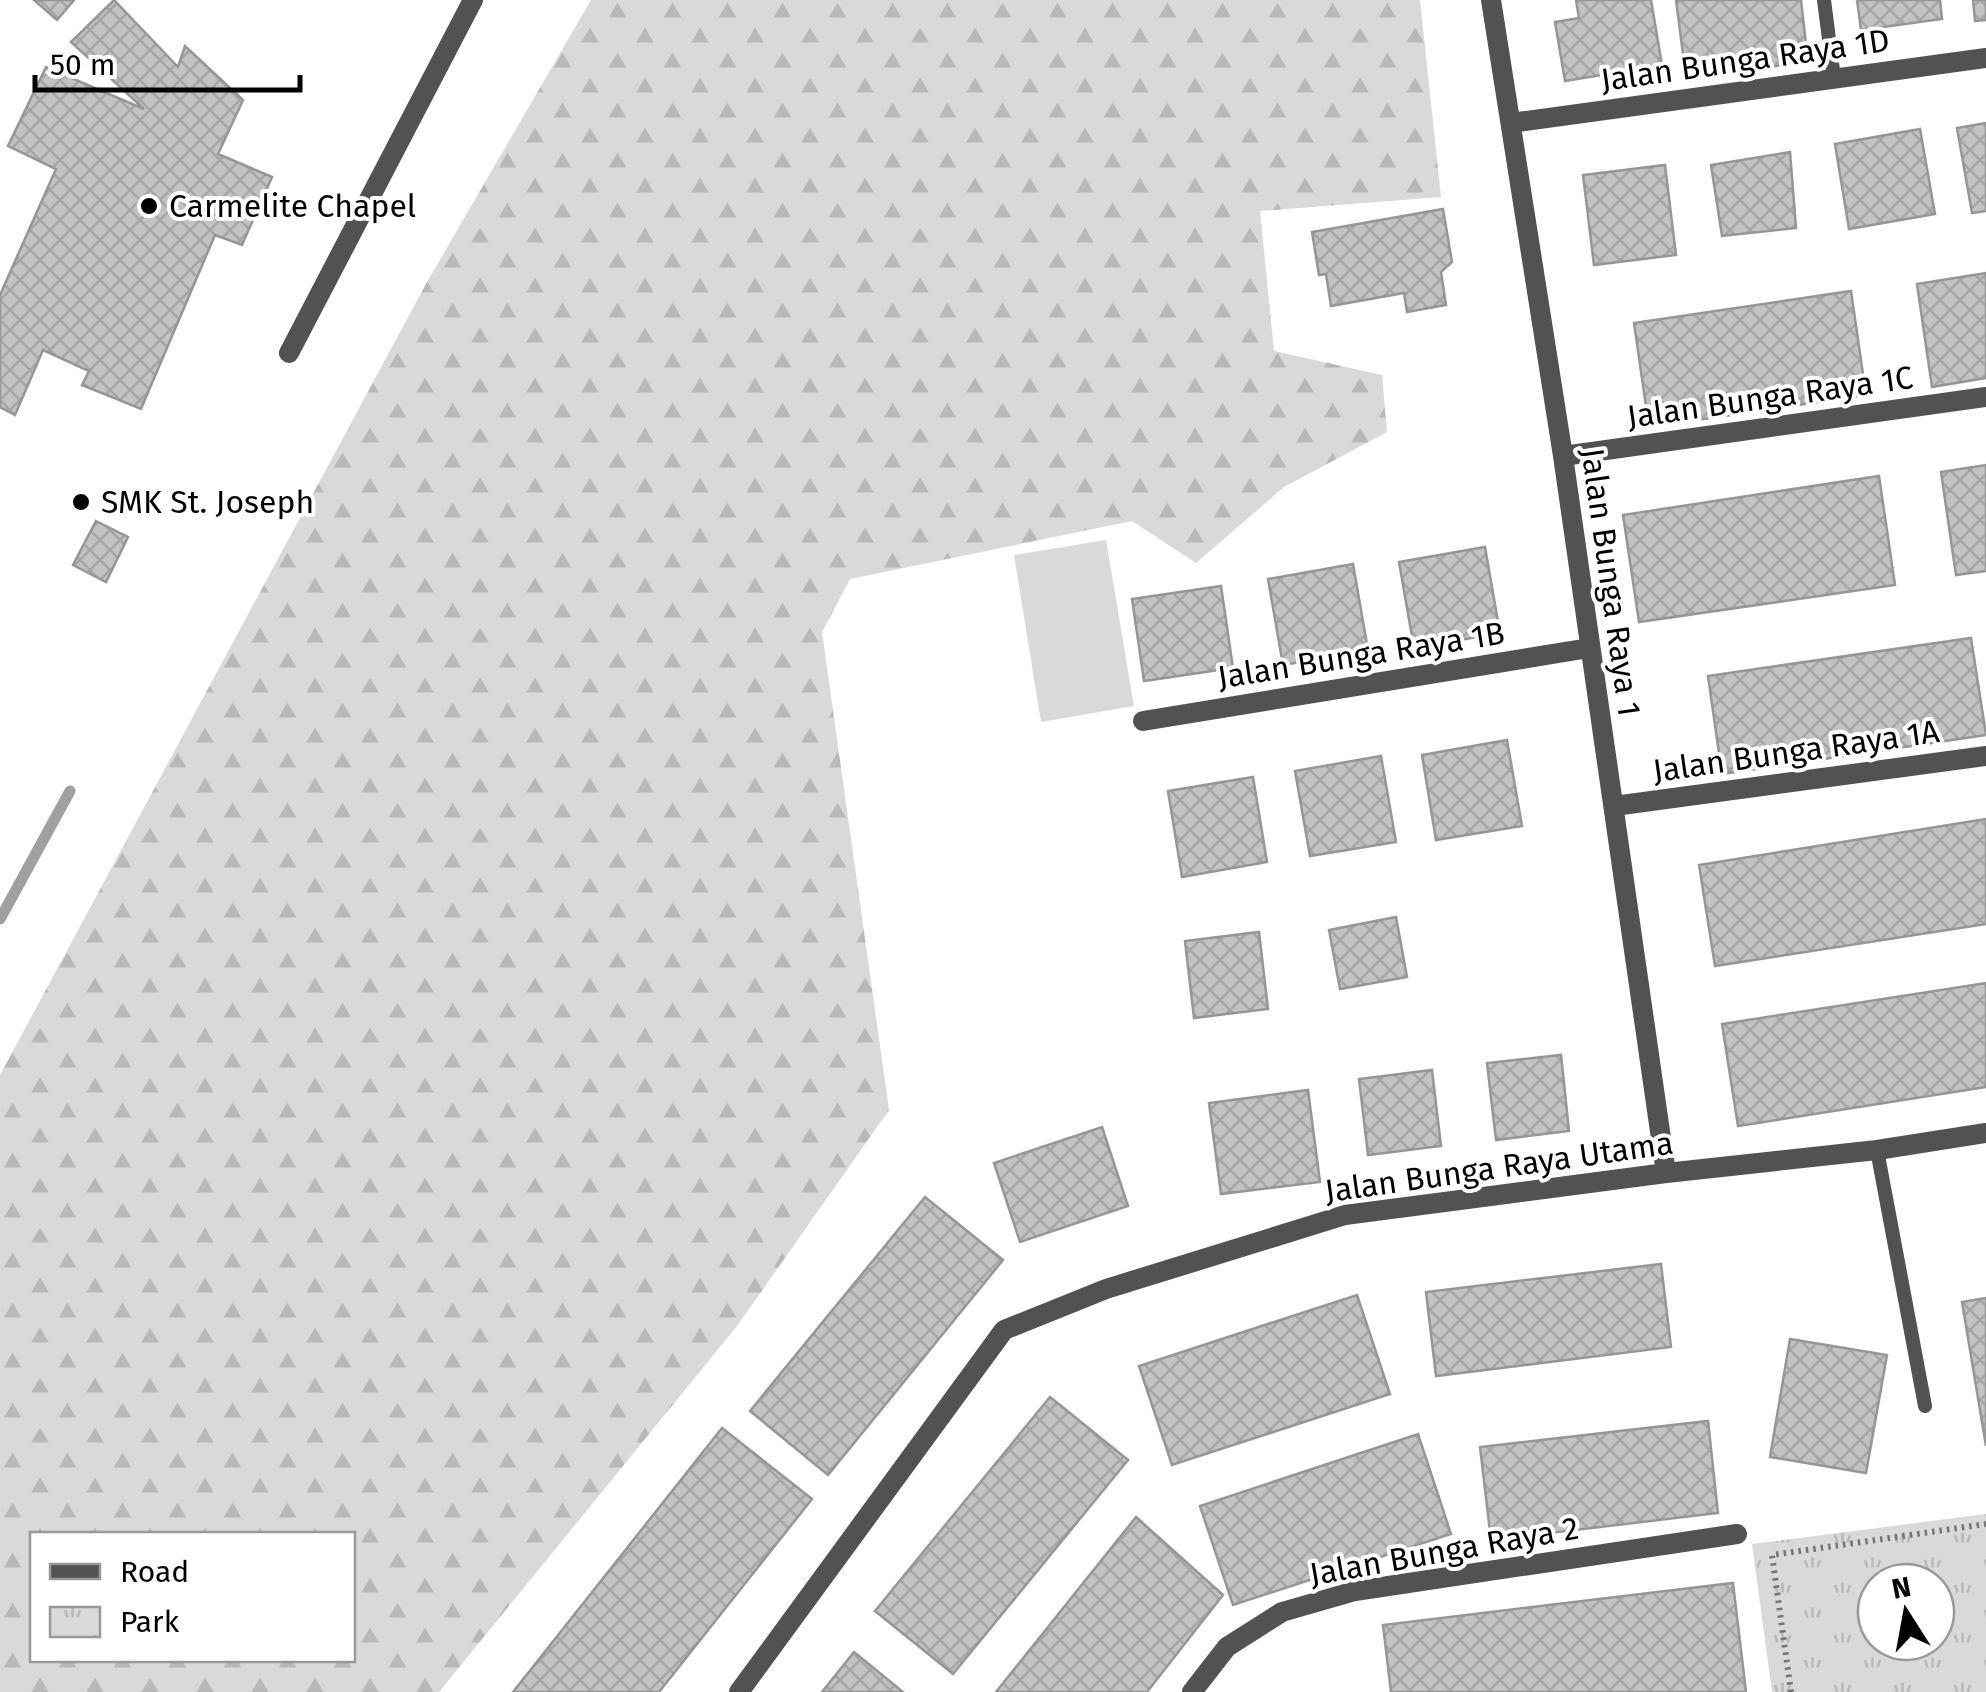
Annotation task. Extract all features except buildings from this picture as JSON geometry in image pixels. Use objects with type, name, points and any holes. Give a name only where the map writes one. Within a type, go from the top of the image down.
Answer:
[{"type":"street","points":[[289,354],[473,0]]},
{"type":"street","name":"Jalan Bunga Raya 1","points":[[1491,0],[1563,456],[1666,1172]]},
{"type":"street","name":"Jalan Bunga Raya 1D","points":[[1512,123],[1986,58]]},
{"type":"street","name":"Jalan Bunga Raya 1C","points":[[1563,456],[1986,398]]},
{"type":"street","name":"Jalan Bunga Raya 1B","points":[[1143,721],[1589,648]]},
{"type":"street","name":"Jalan Bunga Raya 1A","points":[[1614,806],[1986,756]]},
{"type":"street","name":"Jalan Bunga Raya Utama","points":[[739,1692],[1004,1330],[1106,1288],[1345,1215],[1666,1172],[1877,1150],[1986,1133]]},
{"type":"street","name":"Jalan Bunga Raya 2","points":[[1192,1692],[1227,1646],[1282,1612],[1356,1591],[1737,1534]]},
{"type":"lane","points":[[1824,0],[1834,78]]},
{"type":"lane","points":[[1877,1150],[1924,1406]]},
{"type":"path","points":[[1791,1692],[1772,1555],[1986,1524]]},
{"type":"green space","points":[[591,0],[1420,0],[1441,197],[1260,211],[1274,351],[1382,375],[1387,432],[1284,487],[1196,563],[1132,521],[850,579],[822,632],[889,1110],[737,1326],[439,1692],[0,1692],[0,1075],[427,282]]},
{"type":"green space","points":[[1106,540],[1134,706],[1041,722],[1014,555]]},
{"type":"green space","points":[[1986,1514],[1986,1692],[1772,1692],[1752,1544]]},
{"type":"waterway","points":[[0,919],[70,791]]},
{"type":"place","name":"Carmelite Chapel","points":[[149,206]]},
{"type":"place","name":"SMK St. Joseph","points":[[81,502]]}]
